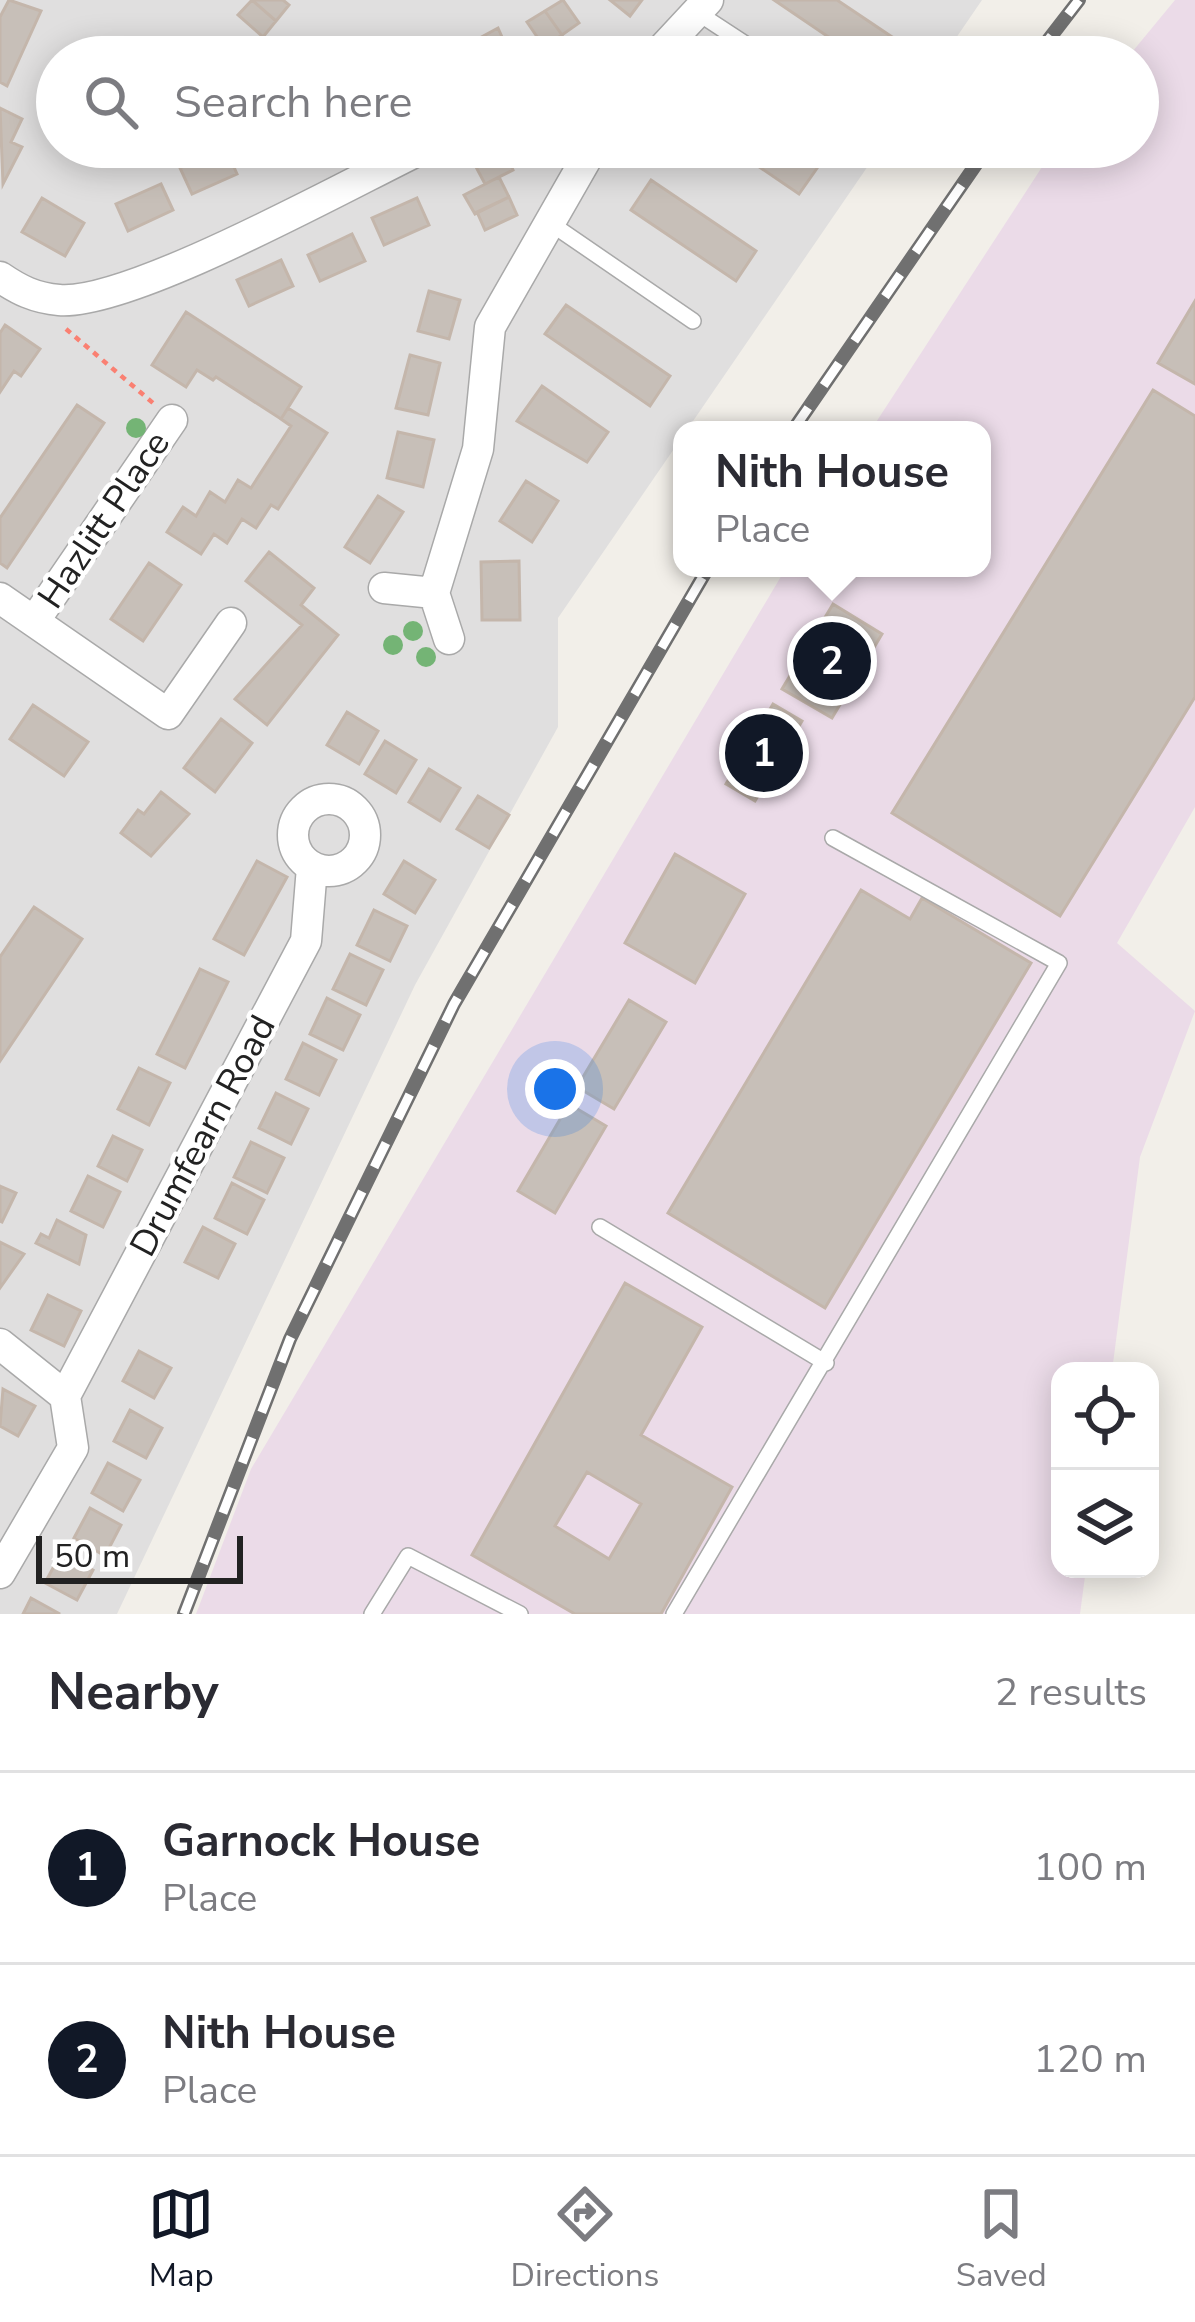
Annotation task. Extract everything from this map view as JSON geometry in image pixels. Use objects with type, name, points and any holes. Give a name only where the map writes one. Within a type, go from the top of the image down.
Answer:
[{"type":"street","points":[[675,36],[703,7]]},
{"type":"street","points":[[12,285],[62,301],[119,293],[381,168]]},
{"type":"street","points":[[449,639],[434,593],[478,449],[490,328],[582,168]]},
{"type":"street","name":"Hazlitt Place","points":[[35,620],[172,420]]},
{"type":"street","points":[[384,588],[434,593]]},
{"type":"street","points":[[0,598],[168,714],[231,623]]},
{"type":"street","name":"Drumfearn Road","points":[[65,1396],[306,941],[312,867]]},
{"type":"street","points":[[0,1344],[65,1396],[73,1448],[0,1573]]},
{"type":"lane","points":[[703,7],[739,36]]},
{"type":"lane","points":[[553,225],[693,321]]},
{"type":"lane","points":[[674,1614],[1059,963],[833,838]]},
{"type":"lane","points":[[600,1227],[826,1363]]},
{"type":"lane","points":[[372,1614],[408,1556],[520,1614]]},
{"type":"path","points":[[12,285],[172,420]]},
{"type":"shaded area","points":[[0,0],[982,0],[957,36],[36,36],[36,168],[867,168],[693,421],[673,421],[673,450],[558,618],[558,727],[415,985],[117,1614],[0,1614]]},
{"type":"shaded area","points":[[1175,0],[1195,0],[1195,807],[1117,943],[1195,1011],[1140,1157],[1113,1362],[1051,1362],[1051,1578],[1085,1578],[1080,1614],[196,1614],[251,1469],[781,577],[991,577],[991,421],[877,421],[1041,168],[1159,168],[1159,36],[1145,36]]},
{"type":"building","points":[[9,0],[41,11],[7,86],[0,82],[0,17]]},
{"type":"building","points":[[252,0],[276,21],[262,36],[238,15]]},
{"type":"building","points":[[252,0],[283,0],[289,5],[276,21]]},
{"type":"building","points":[[563,0],[579,23],[562,35],[545,11]]},
{"type":"building","points":[[610,0],[642,0],[630,16]]},
{"type":"building","points":[[774,0],[837,0],[891,36],[827,36]]},
{"type":"building","points":[[545,11],[562,35],[537,36],[527,22]]},
{"type":"building","points":[[0,108],[22,119],[11,142],[22,147],[3,184]]},
{"type":"building","points":[[180,168],[234,168],[237,174],[192,194]]},
{"type":"building","points":[[477,168],[512,168],[513,170],[485,184]]},
{"type":"building","points":[[761,168],[817,168],[799,194]]},
{"type":"building","points":[[499,177],[509,197],[475,214],[464,195]]},
{"type":"building","points":[[651,180],[756,251],[736,281],[631,210]]},
{"type":"building","points":[[161,184],[173,210],[128,231],[116,204]]},
{"type":"building","points":[[509,197],[517,215],[485,230],[477,212]]},
{"type":"building","points":[[42,198],[84,223],[65,256],[22,232]]},
{"type":"building","points":[[417,198],[429,225],[384,245],[372,218]]},
{"type":"building","points":[[352,234],[365,261],[320,281],[308,255]]},
{"type":"building","points":[[281,260],[293,286],[249,306],[237,280]]},
{"type":"building","points":[[429,291],[460,300],[449,339],[418,331]]},
{"type":"building","points":[[1195,301],[1195,384],[1158,363]]},
{"type":"building","points":[[566,305],[670,376],[650,406],[545,334]]},
{"type":"building","points":[[186,312],[301,387],[281,419],[216,377],[213,380],[197,370],[186,387],[152,365]]},
{"type":"building","points":[[5,325],[40,349],[21,376],[14,371],[0,392],[0,333]]},
{"type":"building","points":[[410,355],[440,363],[428,415],[396,408]]},
{"type":"building","points":[[542,386],[608,432],[587,462],[517,421]]},
{"type":"building","points":[[1153,390],[1195,416],[1195,697],[1060,916],[892,813]]},
{"type":"building","points":[[77,405],[104,423],[7,568],[0,563],[0,518]]},
{"type":"building","points":[[288,408],[327,433],[278,509],[271,505],[256,528],[242,519],[227,543],[214,534],[201,554],[167,532],[183,507],[196,516],[210,492],[225,502],[238,480],[251,488],[291,426],[281,419]]},
{"type":"building","points":[[398,432],[434,440],[423,487],[387,478]]},
{"type":"building","points":[[526,481],[558,501],[532,542],[500,521]]},
{"type":"building","points":[[378,496],[403,512],[370,563],[345,547]]},
{"type":"building","points":[[269,552],[314,588],[301,605],[338,635],[267,725],[235,699],[302,625],[246,581]]},
{"type":"building","points":[[519,561],[520,620],[482,620],[481,562]]},
{"type":"building","points":[[149,563],[181,585],[143,641],[111,619]]},
{"type":"building","points":[[833,604],[882,634],[832,718],[782,689]]},
{"type":"building","points":[[773,704],[802,721],[755,801],[726,784]]},
{"type":"building","points":[[33,705],[88,742],[64,776],[10,739]]},
{"type":"building","points":[[347,712],[378,731],[359,764],[327,745]]},
{"type":"building","points":[[221,719],[252,743],[215,792],[184,768]]},
{"type":"building","points":[[385,741],[416,760],[396,793],[365,774]]},
{"type":"building","points":[[429,769],[460,788],[440,821],[409,802]]},
{"type":"building","points":[[161,792],[189,814],[151,856],[121,833],[138,810],[144,814]]},
{"type":"building","points":[[478,796],[509,815],[489,848],[457,829]]},
{"type":"building","points":[[675,854],[745,894],[695,983],[625,943]]},
{"type":"building","points":[[257,861],[287,877],[244,955],[214,939]]},
{"type":"building","points":[[404,861],[435,880],[415,913],[384,894]]},
{"type":"building","points":[[861,890],[910,919],[922,898],[1031,963],[825,1308],[668,1213]]},
{"type":"building","points":[[34,907],[82,939],[0,1061],[0,957]]},
{"type":"building","points":[[374,910],[407,926],[390,961],[357,945]]},
{"type":"building","points":[[350,954],[383,970],[366,1005],[333,989]]},
{"type":"building","points":[[200,969],[228,982],[185,1068],[157,1054]]},
{"type":"building","points":[[327,998],[360,1015],[343,1050],[310,1034]]},
{"type":"building","points":[[629,1000],[666,1022],[614,1109],[577,1087]]},
{"type":"building","points":[[303,1043],[336,1060],[319,1095],[286,1079]]},
{"type":"building","points":[[139,1068],[170,1083],[149,1125],[118,1109]]},
{"type":"building","points":[[276,1093],[308,1109],[291,1144],[259,1128]]},
{"type":"building","points":[[569,1104],[606,1126],[555,1213],[518,1191]]},
{"type":"building","points":[[113,1136],[142,1150],[127,1181],[98,1166]]},
{"type":"building","points":[[251,1142],[284,1158],[267,1193],[234,1177]]},
{"type":"building","points":[[88,1176],[120,1192],[103,1227],[71,1211]]},
{"type":"building","points":[[232,1183],[264,1200],[247,1234],[215,1218]]},
{"type":"building","points":[[0,1186],[16,1193],[2,1222],[0,1221]]},
{"type":"building","points":[[57,1220],[86,1235],[79,1264],[36,1243],[41,1234],[49,1238]]},
{"type":"building","points":[[203,1227],[235,1244],[218,1278],[185,1262]]},
{"type":"building","points":[[0,1242],[24,1254],[0,1288]]},
{"type":"building","points":[[625,1283],[702,1327],[641,1435],[732,1487],[661,1614],[575,1614],[472,1555]],"holes":[[[587,1472],[641,1504],[609,1559],[555,1526]]]},
{"type":"building","points":[[48,1295],[81,1311],[64,1346],[31,1330]]},
{"type":"building","points":[[139,1351],[171,1368],[154,1398],[123,1381]]},
{"type":"building","points":[[3,1389],[35,1406],[18,1436],[0,1426]]},
{"type":"building","points":[[130,1410],[162,1428],[146,1458],[114,1441]]},
{"type":"building","points":[[108,1463],[140,1480],[123,1511],[92,1493]]},
{"type":"building","points":[[90,1508],[121,1525],[105,1556],[74,1538]]},
{"type":"building","points":[[61,1553],[93,1570],[77,1600],[45,1583]]},
{"type":"building","points":[[31,1598],[60,1614],[23,1614]]},
{"type":"railway","points":[[1051,36],[1079,0]]},
{"type":"railway","points":[[799,421],[974,168]]},
{"type":"railway","points":[[184,1614],[290,1339],[454,1004],[703,577]]},
{"type":"place","name":"Nith House","points":[[832,661]]},
{"type":"place","name":"Garnock House","points":[[764,753]]}]
